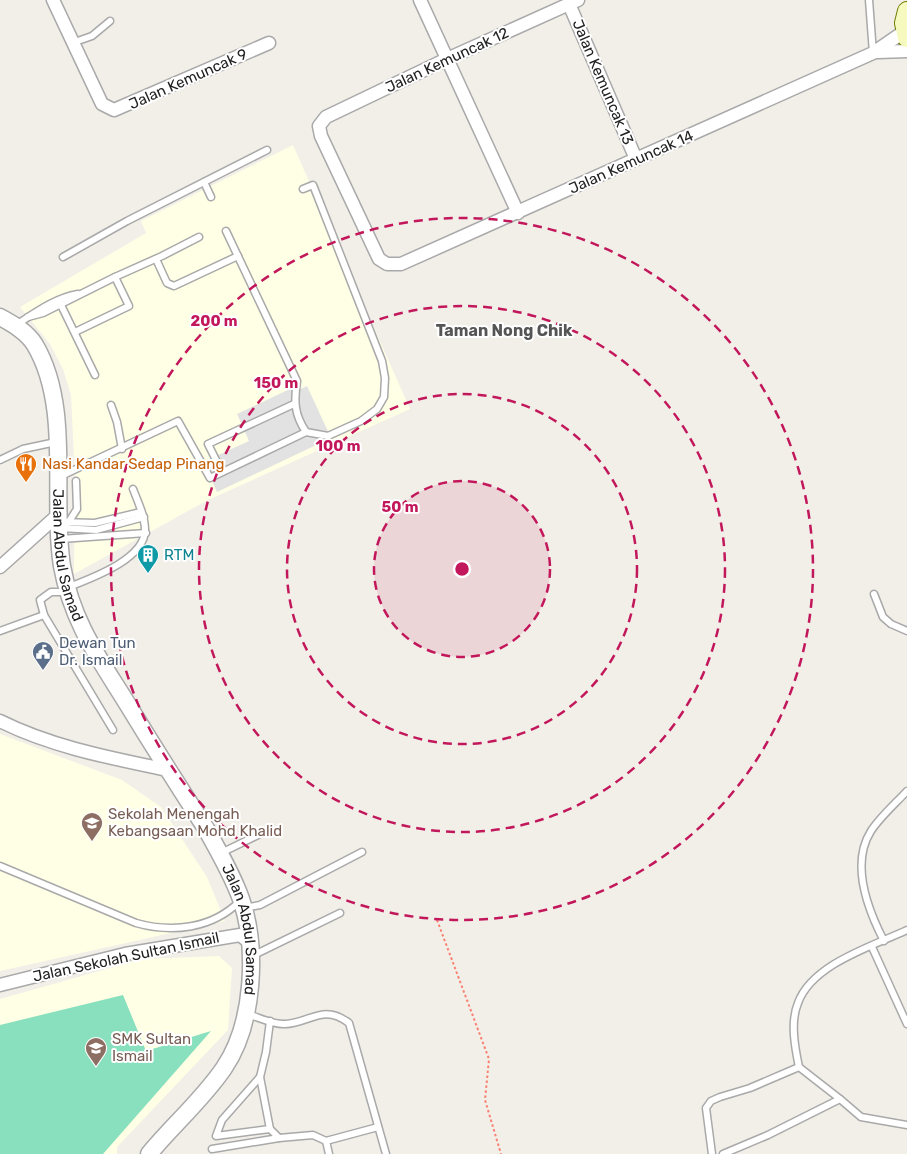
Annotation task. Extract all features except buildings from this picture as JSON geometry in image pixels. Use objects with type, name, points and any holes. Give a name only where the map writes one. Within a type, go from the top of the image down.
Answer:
[{"type":"main road","points":[[906,0],[907,6]]},
{"type":"main road","points":[[906,34],[907,11]]},
{"type":"street","name":"Jalan Kemuncak 9","points":[[53,0],[102,104],[114,110],[269,43]]},
{"type":"street","points":[[420,0],[518,213]]},
{"type":"street","name":"Jalan Kemuncak 12","points":[[387,264],[379,259],[321,136],[319,126],[326,117],[447,59],[574,2]]},
{"type":"street","name":"Jalan Kemuncak 13","points":[[574,2],[636,159]]},
{"type":"street","name":"Jalan Kemuncak 14","points":[[387,264],[401,264],[518,213],[873,53],[906,34]]},
{"type":"street","name":"Jalan Kemuncak 14","points":[[873,53],[907,51]]},
{"type":"street","name":"Jalan Abdul Samad","points":[[0,317],[22,321],[35,345],[53,391],[61,525],[68,590],[72,607],[91,647],[219,854],[242,904],[250,949],[245,1013],[236,1044],[224,1067],[149,1154]]},
{"type":"street","points":[[0,567],[61,525]]},
{"type":"street","points":[[0,721],[26,734],[100,755],[168,770]]},
{"type":"street","name":"Jalan Sekolah Sultan Ismail","points":[[0,985],[125,954],[223,936],[240,935],[250,949]]},
{"type":"lane","points":[[868,0],[873,53]]},
{"type":"lane","points":[[72,43],[92,36],[110,22]]},
{"type":"lane","points":[[63,257],[127,220],[267,150]]},
{"type":"lane","points":[[204,182],[211,197]]},
{"type":"lane","points":[[58,478],[178,421],[210,478],[306,432],[328,436],[361,422],[377,409],[384,397],[385,378],[382,361],[313,185],[303,189]]},
{"type":"lane","points":[[226,231],[297,381],[294,404],[297,418],[306,432]]},
{"type":"lane","points":[[22,321],[61,305],[199,237]]},
{"type":"lane","points":[[156,259],[167,283],[174,286],[238,256]]},
{"type":"lane","points":[[75,332],[129,306],[115,277]]},
{"type":"lane","points":[[22,321],[67,296],[82,293]]},
{"type":"lane","points":[[61,305],[94,375]]},
{"type":"lane","points":[[222,472],[208,444],[294,404]]},
{"type":"lane","points":[[110,405],[117,422],[122,448]]},
{"type":"lane","points":[[0,460],[23,449],[57,441]]},
{"type":"lane","points":[[61,525],[77,509],[76,481]]},
{"type":"lane","points":[[113,730],[44,615],[40,600],[50,592],[68,590],[134,555],[146,533],[143,514],[133,489]]},
{"type":"lane","points":[[61,525],[96,530],[143,514]]},
{"type":"lane","points":[[61,525],[95,523],[143,514]]},
{"type":"lane","points":[[61,525],[146,533]]},
{"type":"lane","points":[[874,594],[883,617],[891,624],[907,631]]},
{"type":"lane","points":[[0,631],[44,615]]},
{"type":"lane","points":[[884,941],[869,912],[861,857],[871,832],[907,791]]},
{"type":"lane","points":[[219,854],[258,835]]},
{"type":"lane","points":[[0,866],[136,923],[152,927],[195,926],[225,914],[242,904],[260,906],[362,852]]},
{"type":"lane","points":[[250,949],[340,913]]},
{"type":"lane","points":[[907,930],[826,968],[815,977],[798,1002],[794,1021],[795,1048],[799,1067],[861,1116],[907,1125]]},
{"type":"lane","points":[[872,947],[907,1024]]},
{"type":"lane","points":[[245,1013],[285,1024],[321,1013],[340,1016],[349,1023],[386,1154]]},
{"type":"lane","points":[[270,1021],[266,1052],[260,1077],[270,1129],[279,1138]]},
{"type":"lane","points":[[712,1154],[706,1108],[711,1101],[750,1088],[799,1067]]},
{"type":"lane","points":[[260,1077],[222,1120],[216,1136],[270,1129]]},
{"type":"lane","points":[[722,1154],[768,1135],[840,1099]]},
{"type":"lane","points":[[212,1149],[279,1138],[313,1135],[326,1141],[378,1127]]},
{"type":"lane","points":[[326,1141],[330,1154]]},
{"type":"path","points":[[437,920],[489,1059],[486,1100],[501,1154]]},
{"type":"shaded area","points":[[293,145],[410,409],[206,501],[74,574],[75,479],[71,395],[63,369],[50,344],[20,307],[146,233],[141,221]]},
{"type":"shaded area","points":[[307,386],[331,438],[217,492],[203,462],[249,441],[237,414],[292,388],[294,392]]},
{"type":"shaded area","name":"Sekolah Menengah Kebangsaan Mohd Khalid","points":[[0,734],[122,780],[161,807],[207,877],[225,921],[0,971]]},
{"type":"shaded area","name":"SMK Sultan Ismail","points":[[219,956],[232,968],[228,1030],[117,1147],[117,1154],[0,1154],[0,999],[142,959]]},
{"type":"green space","name":"SMK Sultan Ismail","points":[[123,995],[146,1051],[211,1031],[103,1154],[0,1154],[0,1025]]},
{"type":"place","name":"Nasi Kandar Sedap Pinang","points":[[26,483]]},
{"type":"place","name":"RTM","points":[[148,574]]},
{"type":"place","name":"Dewan Tun Dr. Ismail","points":[[43,671]]},
{"type":"place","name":"Sekolah Menengah Kebangsaan Mohd Khalid","points":[[92,842]]},
{"type":"place","name":"SMK Sultan Ismail","points":[[96,1067]]},
{"type":"district","name":"Taman Nong Chik","points":[[504,330]]}]
